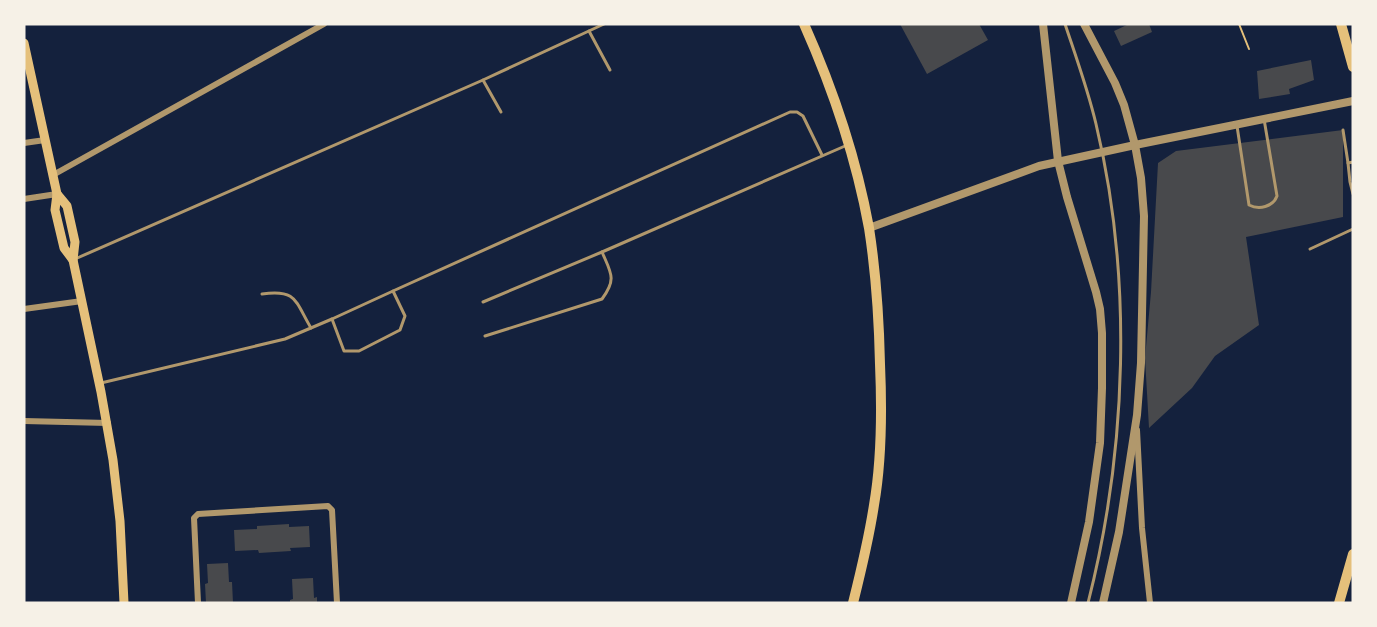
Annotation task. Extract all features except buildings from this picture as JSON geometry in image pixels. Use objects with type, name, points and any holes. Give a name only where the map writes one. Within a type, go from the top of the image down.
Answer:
[{"type":"main road","points":[[804,24],[849,144],[868,228],[876,287],[881,419],[874,503],[853,603]]},
{"type":"main road","points":[[1341,24],[1353,67]]},
{"type":"main road","points":[[24,43],[57,194],[55,210],[64,248],[73,260],[108,423],[118,502],[124,603]]},
{"type":"main road","points":[[1339,603],[1353,554]]},
{"type":"street","points":[[53,175],[324,24]]},
{"type":"street","points":[[1043,24],[1058,162],[1096,292],[1102,333],[1100,443],[1089,522],[1071,603]]},
{"type":"street","points":[[1084,24],[1124,105],[1141,178],[1144,216],[1141,363],[1137,415],[1119,532],[1103,603]]},
{"type":"street","points":[[868,228],[1025,170],[1353,100]]},
{"type":"street","points":[[24,143],[45,140]]},
{"type":"street","points":[[24,199],[57,194]]},
{"type":"street","points":[[24,309],[82,301]]},
{"type":"street","points":[[1137,415],[1142,528],[1150,603]]},
{"type":"street","points":[[24,421],[108,423]]},
{"type":"street","points":[[198,603],[195,518],[198,514],[328,506],[332,510],[337,603]]},
{"type":"lane","points":[[73,260],[483,80],[604,24]]},
{"type":"lane","points":[[1065,24],[1096,124],[1113,226],[1120,318],[1119,406],[1110,492],[1088,603]]},
{"type":"lane","points":[[589,31],[610,70]]},
{"type":"lane","points":[[483,80],[501,112]]},
{"type":"lane","points":[[100,384],[285,339],[790,112],[797,112],[803,116],[822,155]]},
{"type":"lane","points":[[1236,124],[1249,205],[1252,207],[1270,205],[1275,202],[1277,196],[1264,118]]},
{"type":"lane","points":[[1342,130],[1353,194]]},
{"type":"lane","points":[[483,302],[849,144]]},
{"type":"lane","points":[[1348,163],[1353,162]]},
{"type":"lane","points":[[1310,249],[1353,229]]},
{"type":"lane","points":[[485,336],[602,299],[610,288],[612,276],[602,252]]},
{"type":"lane","points":[[333,319],[344,351],[359,351],[400,330],[405,316],[393,291]]},
{"type":"lane","points":[[262,294],[278,292],[294,298],[311,328]]},
{"type":"path","points":[[1239,24],[1249,49]]}]
